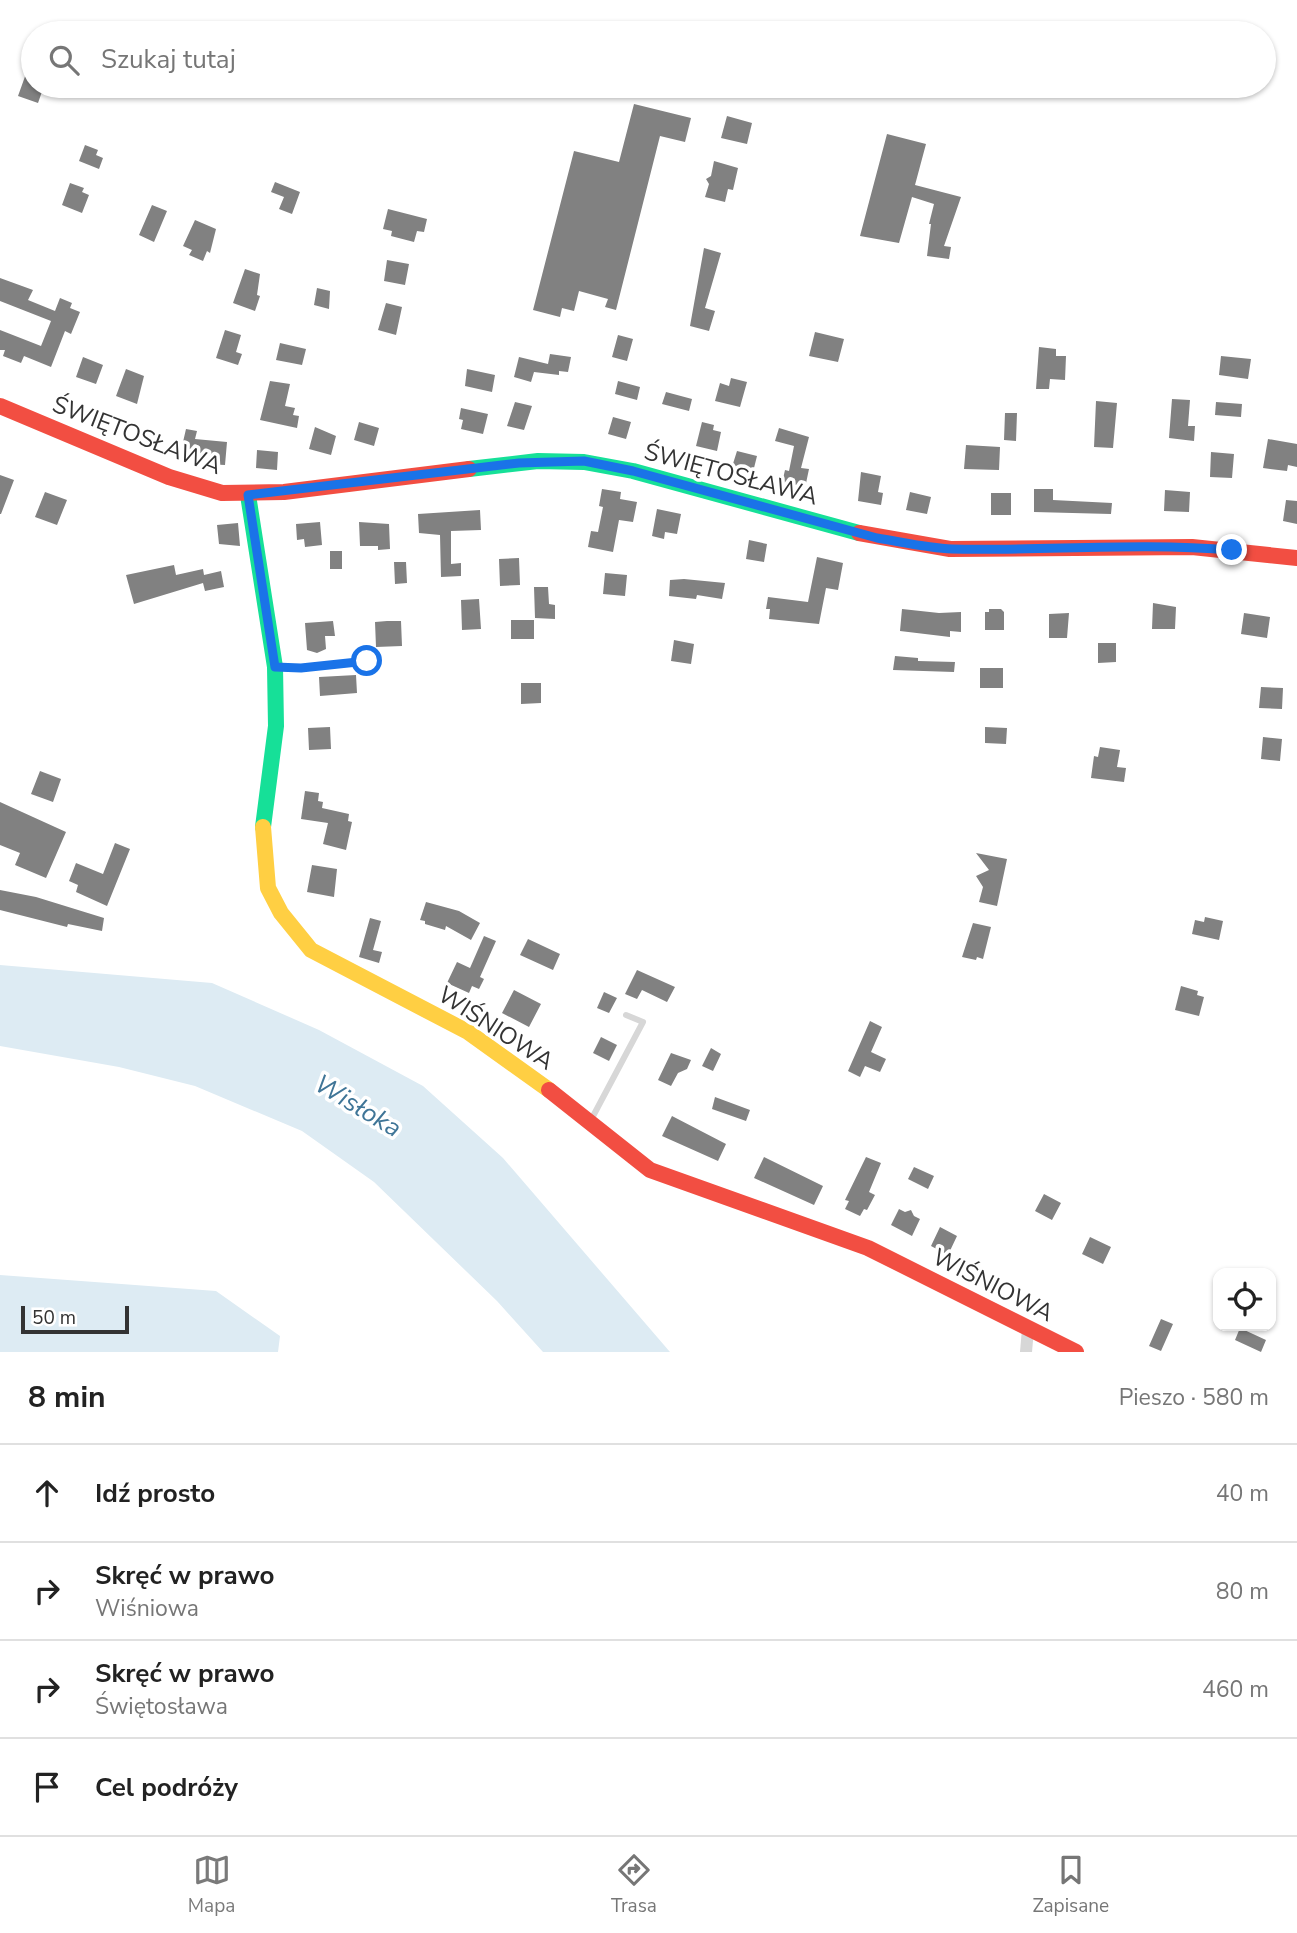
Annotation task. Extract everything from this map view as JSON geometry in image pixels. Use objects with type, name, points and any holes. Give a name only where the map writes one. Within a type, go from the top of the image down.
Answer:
[{"type":"street","name":"ŚWIĘTOSŁAWA","points":[[1,410],[196,487],[248,495],[519,463],[576,461],[633,471],[877,538],[950,549],[1192,547],[1297,558]]},
{"type":"street","name":"WIŚNIOWA","points":[[248,495],[275,667],[276,726],[263,825],[268,888],[294,932],[311,950],[468,1032],[520,1067],[650,1170],[868,1248],[1076,1352]]},
{"type":"street","points":[[1026,1352],[1028,1329]]},
{"type":"lane","points":[[275,667],[301,668],[367,661]]},
{"type":"lane","points":[[590,1122],[643,1022],[626,1015]]},
{"type":"water","name":"Wisłoka","points":[[0,965],[212,983],[319,1030],[423,1086],[503,1158],[670,1352],[543,1352],[497,1301],[374,1182],[302,1131],[195,1086],[119,1067],[0,1046]]},
{"type":"water","points":[[0,1275],[216,1291],[280,1336],[278,1352],[0,1352]]},
{"type":"building","points":[[24,98],[40,98],[38,103]]},
{"type":"building","points":[[634,104],[691,118],[685,142],[660,136],[616,310],[605,307],[608,299],[579,291],[574,311],[562,308],[560,317],[533,310],[574,151],[619,162]]},
{"type":"building","points":[[727,116],[752,123],[747,144],[721,138]]},
{"type":"building","points":[[887,134],[926,144],[915,185],[961,197],[944,246],[951,247],[949,259],[927,256],[929,224],[934,204],[912,197],[899,243],[860,236]]},
{"type":"building","points":[[85,145],[98,150],[96,155],[103,158],[99,169],[79,161]]},
{"type":"building","points":[[714,161],[738,168],[733,190],[728,189],[725,202],[705,197],[709,184],[706,179],[711,176]]},
{"type":"building","points":[[275,182],[300,192],[292,214],[279,209],[284,197],[271,192]]},
{"type":"building","points":[[70,183],[84,188],[82,192],[89,195],[82,213],[62,205]]},
{"type":"building","points":[[152,205],[167,211],[154,242],[139,235]]},
{"type":"building","points":[[388,209],[427,219],[424,232],[417,231],[414,242],[391,236],[392,231],[383,229]]},
{"type":"building","points":[[195,220],[216,229],[210,253],[207,251],[203,261],[189,255],[192,250],[183,246]]},
{"type":"building","points":[[704,248],[721,253],[705,308],[715,311],[709,331],[690,326]]},
{"type":"building","points":[[387,260],[409,264],[405,285],[384,281]]},
{"type":"building","points":[[245,269],[260,274],[257,295],[260,296],[255,311],[233,303]]},
{"type":"building","points":[[0,278],[33,290],[28,300],[55,311],[60,298],[72,303],[70,308],[80,312],[71,334],[65,331],[51,367],[24,356],[21,363],[3,356],[5,350],[0,350],[0,330],[41,346],[51,321],[0,301]]},
{"type":"building","points":[[317,288],[330,291],[329,309],[314,305]]},
{"type":"building","points":[[386,303],[402,307],[396,335],[378,330]]},
{"type":"building","points":[[225,330],[241,335],[236,352],[242,354],[238,365],[216,358]]},
{"type":"building","points":[[815,332],[844,339],[838,362],[809,356]]},
{"type":"building","points":[[618,335],[633,339],[627,361],[612,357]]},
{"type":"building","points":[[280,343],[306,349],[302,365],[276,360]]},
{"type":"building","points":[[1039,347],[1056,349],[1056,356],[1066,356],[1065,380],[1050,379],[1049,389],[1036,389]]},
{"type":"building","points":[[550,354],[571,357],[568,372],[559,371],[559,375],[534,372],[531,382],[514,377],[519,357],[548,364]]},
{"type":"building","points":[[1221,356],[1251,359],[1248,379],[1219,375]]},
{"type":"building","points":[[83,357],[103,365],[96,384],[76,377]]},
{"type":"building","points":[[126,369],[144,376],[137,404],[116,396]]},
{"type":"building","points":[[467,369],[495,375],[492,392],[465,386]]},
{"type":"building","points":[[731,378],[747,382],[740,407],[715,401],[720,383],[729,386]]},
{"type":"building","points":[[270,381],[290,384],[285,406],[295,408],[293,415],[299,416],[297,428],[260,420]]},
{"type":"building","points":[[618,381],[640,387],[637,400],[615,394]]},
{"type":"building","points":[[666,392],[692,399],[689,411],[662,404]]},
{"type":"building","points":[[1172,399],[1190,400],[1188,426],[1195,426],[1194,441],[1169,438]]},
{"type":"building","points":[[1096,401],[1117,403],[1113,448],[1094,447]]},
{"type":"building","points":[[515,402],[532,406],[524,430],[507,426]]},
{"type":"building","points":[[1216,402],[1242,404],[1241,417],[1215,415]]},
{"type":"building","points":[[461,408],[488,414],[483,434],[461,429]]},
{"type":"building","points":[[1005,413],[1017,413],[1016,441],[1004,440]]},
{"type":"building","points":[[613,417],[631,422],[626,439],[608,434]]},
{"type":"building","points":[[359,422],[379,428],[374,446],[354,440]]},
{"type":"building","points":[[702,422],[714,425],[713,430],[721,432],[717,451],[696,446]]},
{"type":"building","points":[[315,427],[336,436],[331,455],[309,449]]},
{"type":"building","points":[[779,428],[809,437],[801,468],[809,469],[805,488],[796,486],[794,490],[782,483],[785,470],[789,471],[794,446],[775,441]]},
{"type":"building","points":[[186,429],[197,431],[195,439],[227,442],[225,465],[205,464],[205,460],[180,455]]},
{"type":"building","points":[[1268,439],[1297,444],[1297,467],[1288,465],[1287,471],[1263,468]]},
{"type":"building","points":[[966,445],[1000,447],[999,470],[964,469]]},
{"type":"building","points":[[257,450],[278,452],[277,470],[256,468]]},
{"type":"building","points":[[737,451],[757,456],[752,476],[731,470]]},
{"type":"building","points":[[1211,452],[1234,454],[1232,478],[1210,477]]},
{"type":"building","points":[[861,472],[881,476],[878,492],[883,493],[881,505],[858,501]]},
{"type":"building","points":[[0,475],[14,480],[1,514],[0,514]]},
{"type":"building","points":[[602,489],[621,492],[620,499],[637,502],[633,522],[619,520],[613,552],[588,547],[591,531],[598,532],[603,507],[599,506]]},
{"type":"building","points":[[1034,489],[1053,489],[1053,500],[1112,503],[1111,514],[1034,512]]},
{"type":"building","points":[[1165,490],[1190,492],[1189,512],[1164,511]]},
{"type":"building","points":[[45,492],[67,500],[57,525],[35,517]]},
{"type":"building","points":[[910,492],[931,497],[927,514],[906,510]]},
{"type":"building","points":[[991,493],[1011,493],[1011,515],[991,515]]},
{"type":"building","points":[[1286,500],[1297,501],[1297,524],[1283,521]]},
{"type":"building","points":[[657,509],[681,514],[677,534],[665,532],[664,539],[652,536]]},
{"type":"building","points":[[480,510],[481,530],[451,531],[451,564],[461,563],[461,576],[441,577],[440,535],[419,533],[418,514]]},
{"type":"building","points":[[320,522],[322,545],[305,547],[304,539],[297,540],[296,524]]},
{"type":"building","points":[[359,522],[389,524],[390,549],[378,550],[378,546],[360,546]]},
{"type":"building","points":[[238,523],[240,546],[219,544],[217,525]]},
{"type":"building","points":[[749,540],[767,544],[764,562],[746,559]]},
{"type":"building","points":[[330,551],[342,551],[342,569],[330,569]]},
{"type":"building","points":[[817,557],[843,563],[838,590],[826,588],[819,624],[769,619],[770,609],[766,609],[768,597],[808,602]]},
{"type":"building","points":[[519,558],[520,585],[500,586],[499,559]]},
{"type":"building","points":[[394,562],[406,562],[407,583],[395,584]]},
{"type":"building","points":[[174,565],[176,575],[203,569],[204,575],[221,571],[224,587],[205,591],[203,583],[134,604],[126,575]]},
{"type":"building","points":[[605,573],[627,575],[625,596],[603,594]]},
{"type":"building","points":[[670,580],[725,583],[722,599],[697,595],[696,599],[669,596]]},
{"type":"building","points":[[534,587],[548,587],[549,604],[555,605],[555,619],[535,618]]},
{"type":"building","points":[[479,599],[481,629],[462,630],[461,600]]},
{"type":"building","points":[[1153,603],[1176,607],[1175,629],[1152,629]]},
{"type":"building","points":[[902,609],[939,613],[961,612],[961,632],[950,631],[950,637],[900,631]]},
{"type":"building","points":[[989,609],[1001,609],[1004,612],[1004,630],[985,630],[985,612],[989,612]]},
{"type":"building","points":[[1069,613],[1067,638],[1049,638],[1049,614]]},
{"type":"building","points":[[1244,613],[1270,617],[1267,638],[1241,634]]},
{"type":"building","points":[[511,620],[534,620],[534,639],[511,639]]},
{"type":"building","points":[[333,621],[335,636],[325,636],[326,649],[317,653],[307,650],[305,623]]},
{"type":"building","points":[[401,621],[402,646],[376,647],[375,622]]},
{"type":"building","points":[[674,640],[694,644],[691,664],[671,661]]},
{"type":"building","points":[[1098,643],[1116,643],[1116,662],[1098,663]]},
{"type":"building","points":[[895,656],[918,658],[918,661],[955,662],[954,672],[893,670]]},
{"type":"building","points":[[980,668],[1003,668],[1003,688],[980,688]]},
{"type":"building","points":[[356,675],[357,693],[320,696],[319,677]]},
{"type":"building","points":[[521,683],[541,683],[541,703],[521,704]]},
{"type":"building","points":[[1261,687],[1283,688],[1282,709],[1259,708]]},
{"type":"building","points":[[330,727],[331,749],[309,750],[308,728]]},
{"type":"building","points":[[985,727],[1007,728],[1006,744],[985,743]]},
{"type":"building","points":[[1263,737],[1282,739],[1280,761],[1261,759]]},
{"type":"building","points":[[1100,747],[1120,750],[1117,767],[1126,768],[1124,782],[1091,778],[1094,756],[1098,757]]},
{"type":"building","points":[[40,771],[61,779],[53,802],[31,794]]},
{"type":"building","points":[[305,791],[319,793],[318,801],[323,802],[322,808],[349,814],[348,821],[352,822],[346,850],[323,844],[328,823],[301,819]]},
{"type":"building","points":[[0,802],[66,832],[46,878],[15,865],[20,853],[0,845]]},
{"type":"building","points":[[115,843],[130,849],[107,906],[76,892],[78,885],[69,881],[76,863],[103,874]]},
{"type":"building","points":[[976,853],[1007,859],[997,906],[979,902],[983,887],[976,876],[989,870]]},
{"type":"building","points":[[312,865],[337,869],[334,897],[307,892]]},
{"type":"building","points":[[0,890],[36,897],[104,918],[102,931],[68,924],[67,927],[0,910]]},
{"type":"building","points":[[426,902],[459,911],[480,923],[471,940],[446,926],[445,930],[420,920]]},
{"type":"building","points":[[1205,917],[1223,921],[1219,940],[1192,934],[1195,920],[1204,922]]},
{"type":"building","points":[[370,918],[381,921],[373,950],[382,952],[379,963],[359,957]]},
{"type":"building","points":[[973,923],[991,927],[983,959],[962,957]]},
{"type":"building","points":[[484,936],[496,941],[480,977],[484,979],[479,989],[472,986],[469,993],[447,983],[457,962],[470,968]]},
{"type":"building","points":[[528,939],[560,954],[553,970],[520,955]]},
{"type":"building","points":[[637,970],[675,987],[667,1002],[642,990],[637,999],[625,994]]},
{"type":"building","points":[[1181,986],[1198,991],[1197,995],[1204,997],[1199,1016],[1175,1010]]},
{"type":"building","points":[[514,990],[541,1004],[529,1027],[502,1013]]},
{"type":"building","points":[[604,992],[617,998],[609,1013],[597,1008]]},
{"type":"building","points":[[870,1021],[882,1027],[871,1052],[886,1059],[880,1072],[865,1066],[860,1077],[848,1071]]},
{"type":"building","points":[[601,1037],[617,1045],[609,1061],[593,1053]]},
{"type":"building","points":[[711,1048],[721,1054],[713,1071],[702,1066]]},
{"type":"building","points":[[671,1053],[691,1060],[687,1069],[678,1073],[671,1086],[658,1080]]},
{"type":"building","points":[[715,1097],[750,1110],[746,1121],[712,1109]]},
{"type":"building","points":[[672,1116],[726,1144],[718,1161],[662,1136]]},
{"type":"building","points":[[764,1157],[823,1186],[814,1205],[754,1178]]},
{"type":"building","points":[[866,1157],[881,1163],[869,1192],[875,1195],[867,1210],[864,1209],[860,1216],[845,1209],[849,1201],[845,1200]]},
{"type":"building","points":[[914,1167],[934,1176],[928,1189],[908,1179]]},
{"type":"building","points":[[1044,1194],[1061,1203],[1052,1220],[1035,1211]]},
{"type":"building","points":[[899,1209],[905,1212],[911,1210],[914,1216],[920,1219],[912,1236],[891,1225]]},
{"type":"building","points":[[940,1227],[957,1236],[948,1255],[931,1246]]},
{"type":"building","points":[[1090,1237],[1111,1247],[1103,1264],[1082,1254]]},
{"type":"building","points":[[1161,1319],[1173,1324],[1161,1351],[1149,1346]]},
{"type":"building","points":[[1239,1331],[1246,1331],[1266,1340],[1261,1352],[1235,1340]]},
{"type":"traffic: fast","points":[[469,469],[538,461],[584,462],[633,471],[859,533]]},
{"type":"traffic: fast","points":[[248,495],[275,667],[276,726],[263,827]]},
{"type":"traffic: slow","points":[[263,827],[268,888],[281,913],[311,950],[468,1032],[549,1090]]},
{"type":"traffic: jam","points":[[0,406],[169,477],[222,493],[284,492],[469,469]]},
{"type":"traffic: jam","points":[[859,533],[950,549],[1192,547],[1297,558]]},
{"type":"traffic: jam","points":[[549,1090],[650,1170],[868,1248],[1076,1352]]},
{"type":"route","points":[[367,661],[301,668],[275,667],[261,592],[248,495],[519,463],[584,461],[633,471],[877,538],[950,549],[1153,546],[1232,550]]}]
